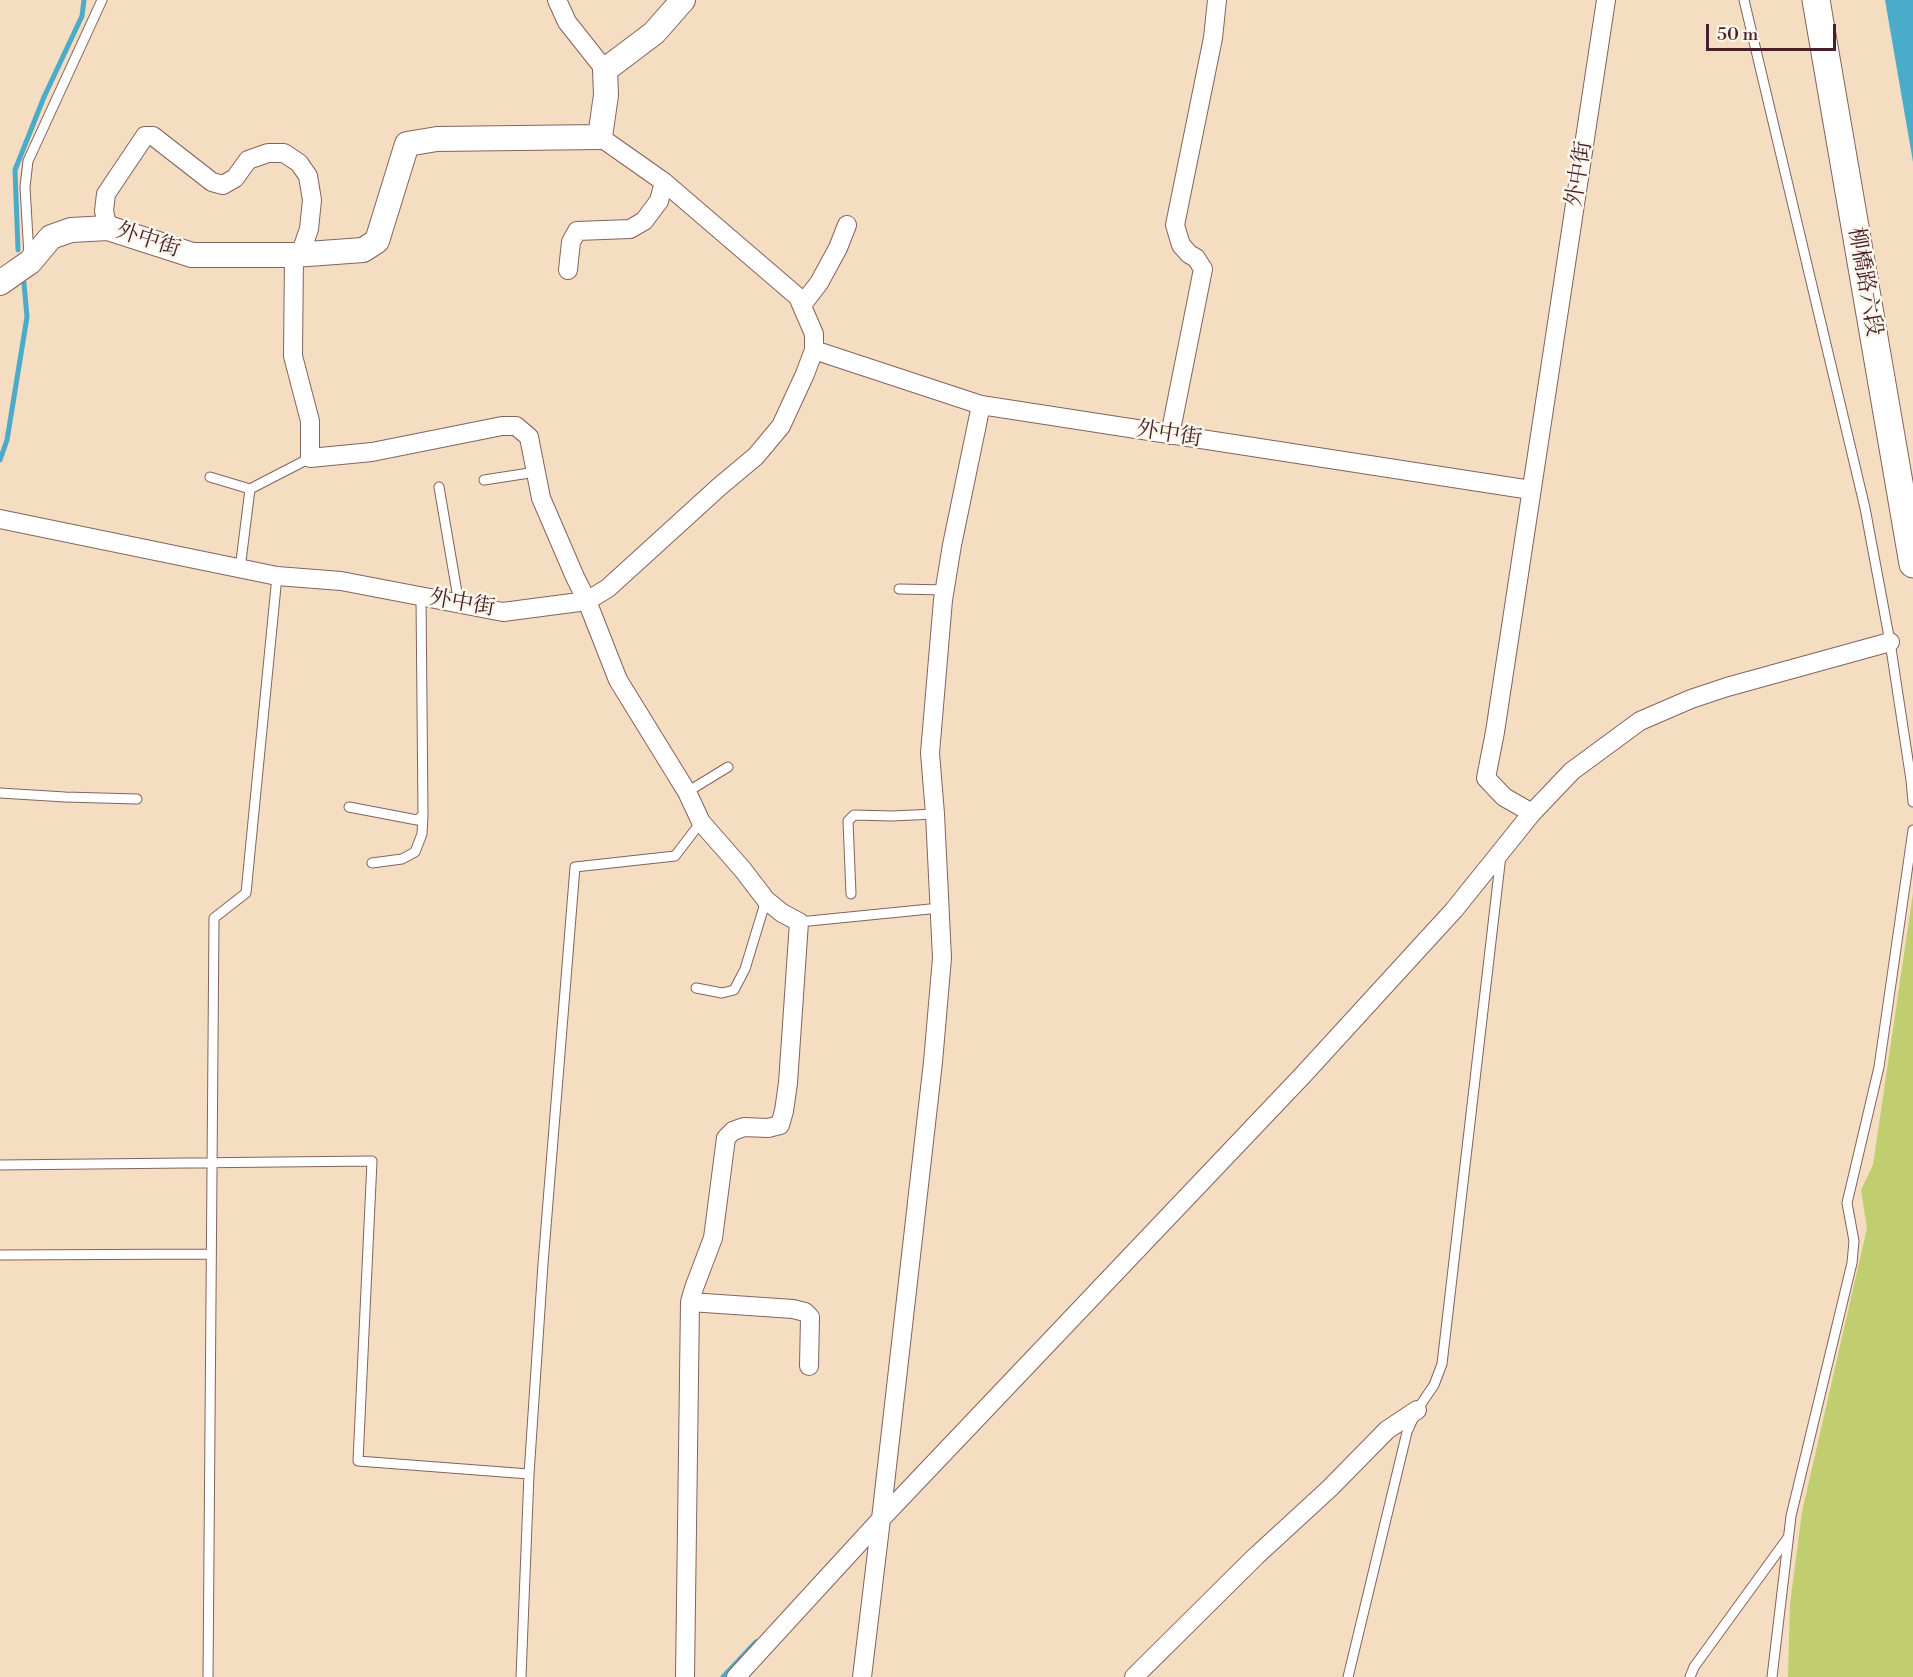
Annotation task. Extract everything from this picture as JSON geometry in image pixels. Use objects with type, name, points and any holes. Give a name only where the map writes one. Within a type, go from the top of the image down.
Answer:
[{"type":"main road","name":"柳橋路六段","points":[[1816,0],[1913,564]]},
{"type":"street","points":[[557,0],[567,22],[605,70],[606,95],[600,137],[664,182],[798,297],[814,334],[814,350]]},
{"type":"street","points":[[605,70],[654,33],[683,0]]},
{"type":"street","points":[[1170,435],[1203,269],[1196,258],[1181,245],[1175,225],[1213,38],[1217,0]]},
{"type":"street","name":"外中街","points":[[1532,813],[1504,797],[1486,778],[1495,732],[1606,0]]},
{"type":"street","points":[[108,228],[104,212],[106,194],[145,136],[153,136],[212,182],[223,185],[235,178],[248,160],[268,153],[284,153],[299,163],[308,176],[312,200],[309,229],[297,255],[293,356],[310,421],[310,458],[372,452],[502,426],[516,426],[529,437],[541,498],[587,601],[618,680],[687,792],[701,822],[744,870],[766,900],[782,913],[799,922],[788,1083],[780,1125],[768,1128],[744,1127],[733,1131],[726,1138],[713,1238],[690,1302],[685,1677]]},
{"type":"street","name":"外中街","points":[[0,283],[30,262],[51,237],[71,230],[108,228],[192,255],[297,255],[363,250],[377,242],[407,144],[437,139],[600,137]]},
{"type":"street","points":[[568,270],[571,242],[577,231],[630,229],[644,221],[658,201],[664,182]]},
{"type":"street","points":[[802,305],[819,283],[838,248],[847,225]]},
{"type":"street","name":"外中街","points":[[0,519],[277,576],[341,581],[503,612],[587,601],[608,588],[756,456],[781,426],[806,374],[814,350],[981,405],[1531,490]]},
{"type":"street","points":[[862,1677],[933,1062],[942,958],[930,753],[945,590],[981,405]]},
{"type":"street","points":[[736,1677],[882,1519],[1303,1075],[1454,910],[1532,813],[1572,771],[1640,721],[1690,699],[1890,642]]},
{"type":"street","points":[[690,1302],[794,1309],[805,1312],[810,1317],[809,1366]]},
{"type":"street","points":[[1134,1677],[1387,1430],[1417,1410]]},
{"type":"lane","points":[[30,262],[25,187],[28,161],[102,0]]},
{"type":"lane","points":[[1744,0],[1865,508],[1890,642],[1913,802]]},
{"type":"lane","points":[[210,477],[250,489],[310,458]]},
{"type":"lane","points":[[484,480],[536,472]]},
{"type":"lane","points":[[439,487],[459,604]]},
{"type":"lane","points":[[240,569],[250,489]]},
{"type":"lane","points":[[208,1677],[213,918],[246,893],[277,576]]},
{"type":"lane","points":[[899,589],[945,590]]},
{"type":"lane","points":[[372,863],[402,859],[414,852],[422,834],[421,597]]},
{"type":"lane","points":[[687,792],[728,767]]},
{"type":"lane","points":[[0,793],[137,799]]},
{"type":"lane","points":[[349,807],[417,820],[423,815]]},
{"type":"lane","points":[[851,894],[848,821],[854,815],[935,814]]},
{"type":"lane","points":[[521,1677],[529,1474],[543,1264],[575,867],[675,856],[701,822]]},
{"type":"lane","points":[[1772,1677],[1791,1516],[1852,1263],[1854,1242],[1847,1203],[1879,1067],[1913,830]]},
{"type":"lane","points":[[1348,1677],[1407,1432],[1417,1410],[1434,1385],[1442,1364],[1502,850]]},
{"type":"lane","points":[[696,988],[722,993],[734,990],[744,969],[766,900]]},
{"type":"lane","points":[[799,922],[940,908]]},
{"type":"lane","points":[[0,1165],[372,1161],[358,1461],[529,1474]]},
{"type":"lane","points":[[0,1256],[211,1254]]},
{"type":"lane","points":[[1690,1677],[1789,1537]]},
{"type":"green space","points":[[1913,893],[1913,1677],[1788,1677],[1790,1604],[1802,1512],[1867,1228],[1861,1190],[1873,1165]]},
{"type":"water","points":[[1885,0],[1913,0],[1913,162]]},
{"type":"waterway","points":[[18,250],[15,170],[44,97],[82,16],[84,0]]},
{"type":"waterway","points":[[0,460],[7,440],[27,317],[24,283]]},
{"type":"waterway","points":[[723,1677],[756,1642]]}]
